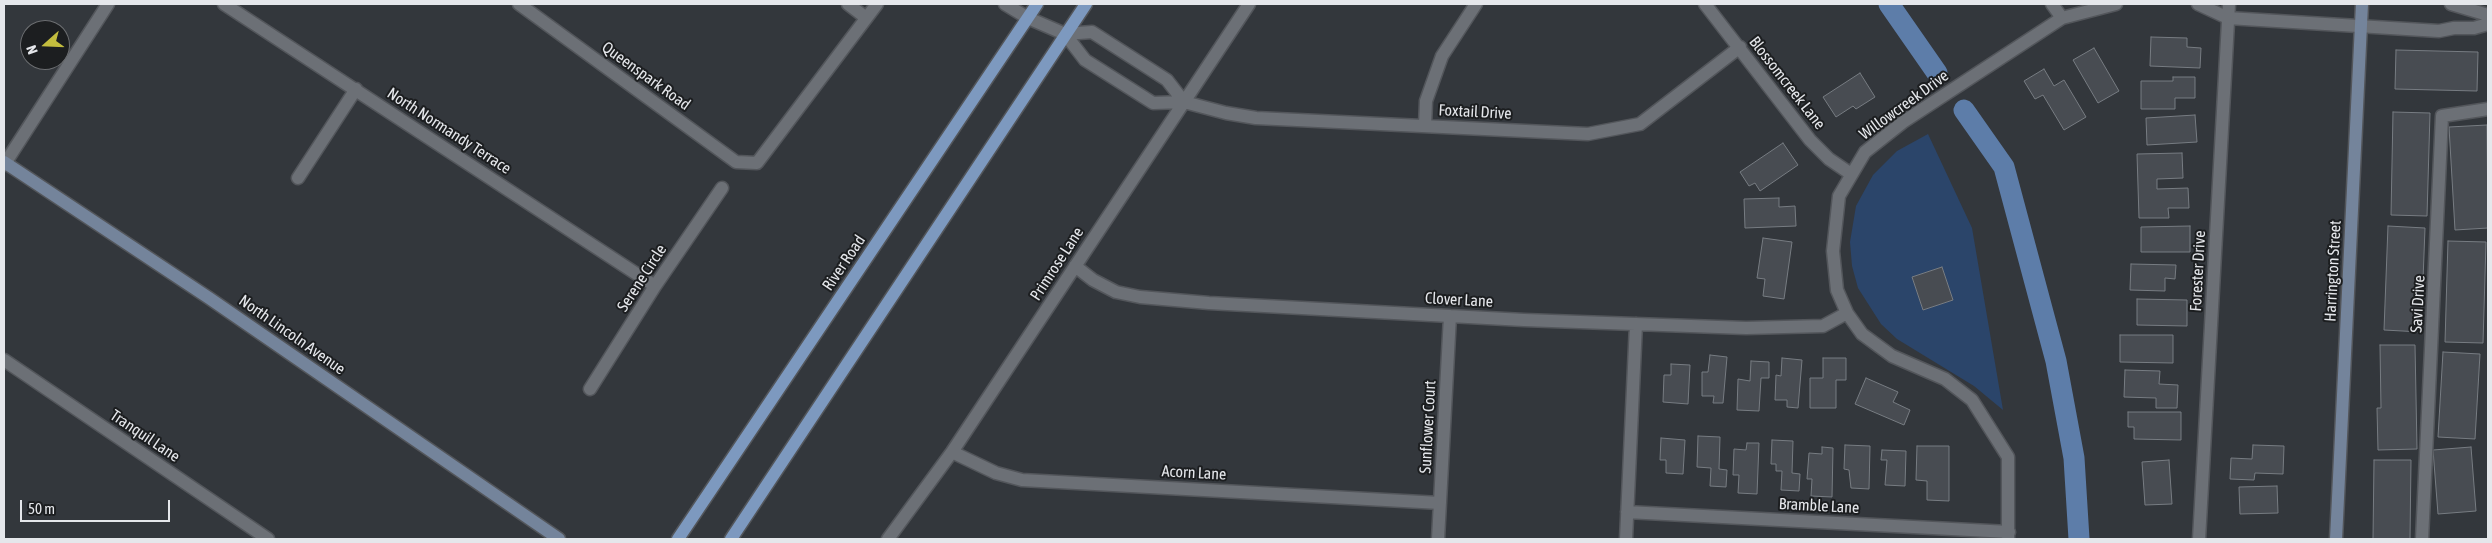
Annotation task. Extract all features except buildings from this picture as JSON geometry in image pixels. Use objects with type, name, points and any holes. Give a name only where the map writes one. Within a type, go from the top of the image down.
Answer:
[{"type":"main road","name":"River Road","points":[[678,539],[1037,4]]},
{"type":"main road","points":[[731,539],[1086,4]]},
{"type":"main road","name":"Harrington Street","points":[[2336,539],[2362,4]]},
{"type":"main road","name":"North Lincoln Avenue","points":[[4,163],[210,298],[559,539]]},
{"type":"street","points":[[4,163],[108,4]]},
{"type":"street","name":"North Normandy Terrace","points":[[224,4],[655,286]]},
{"type":"street","name":"Queenspark Road","points":[[519,4],[736,162],[757,163],[865,17]]},
{"type":"street","points":[[848,4],[865,17],[877,4]]},
{"type":"street","points":[[1005,4],[1028,18],[1065,34],[1092,32],[1167,80],[1184,102]]},
{"type":"street","name":"Primrose Lane","points":[[888,539],[952,452],[1249,4]]},
{"type":"street","points":[[1425,126],[1426,101],[1442,56],[1476,4]]},
{"type":"street","name":"Blossomcreek Lane","points":[[1705,4],[1810,140],[1829,159],[1851,174]]},
{"type":"street","points":[[2052,4],[2062,18]]},
{"type":"street","name":"Willowcreek Drive","points":[[2009,536],[2008,457],[1972,400],[1945,379],[1892,356],[1862,334],[1847,312],[1837,290],[1833,252],[1839,196],[1865,152],[1903,122],[2062,18],[2116,4]]},
{"type":"street","points":[[2198,4],[2228,18],[2439,31],[2454,28],[2474,28],[2488,24]]},
{"type":"street","name":"Forester Drive","points":[[2199,539],[2229,4]]},
{"type":"street","points":[[2450,4],[2488,15]]},
{"type":"street","name":"Foxtail Drive","points":[[1065,34],[1085,60],[1153,103],[1184,102],[1226,113],[1256,118],[1588,134],[1640,124],[1740,48]]},
{"type":"street","points":[[298,178],[356,89]]},
{"type":"street","name":"Savi Drive","points":[[2422,539],[2442,116],[2488,109]]},
{"type":"street","name":"Serene Circle","points":[[590,388],[655,286],[722,188]]},
{"type":"street","name":"Clover Lane","points":[[1075,266],[1093,280],[1116,292],[1140,297],[1450,316],[1746,328],[1823,326],[1847,312]]},
{"type":"street","name":"Sunflower Court","points":[[1438,539],[1450,316]]},
{"type":"street","points":[[1626,539],[1636,324]]},
{"type":"street","name":"Tranquil Lane","points":[[4,360],[268,539]]},
{"type":"street","name":"Acorn Lane","points":[[952,452],[996,473],[1022,480],[1440,503]]},
{"type":"street","name":"Bramble Lane","points":[[1627,512],[2009,536]]},
{"type":"shaded area","points":[[1928,134],[1972,228],[2003,410],[1974,386],[1897,339],[1881,324],[1858,288],[1852,266],[1850,242],[1856,206],[1873,175],[1897,151]]},
{"type":"waterway","points":[[1889,4],[1937,73]]},
{"type":"waterway","points":[[1964,110],[2004,167],[2056,361],[2074,458],[2079,539]]}]
